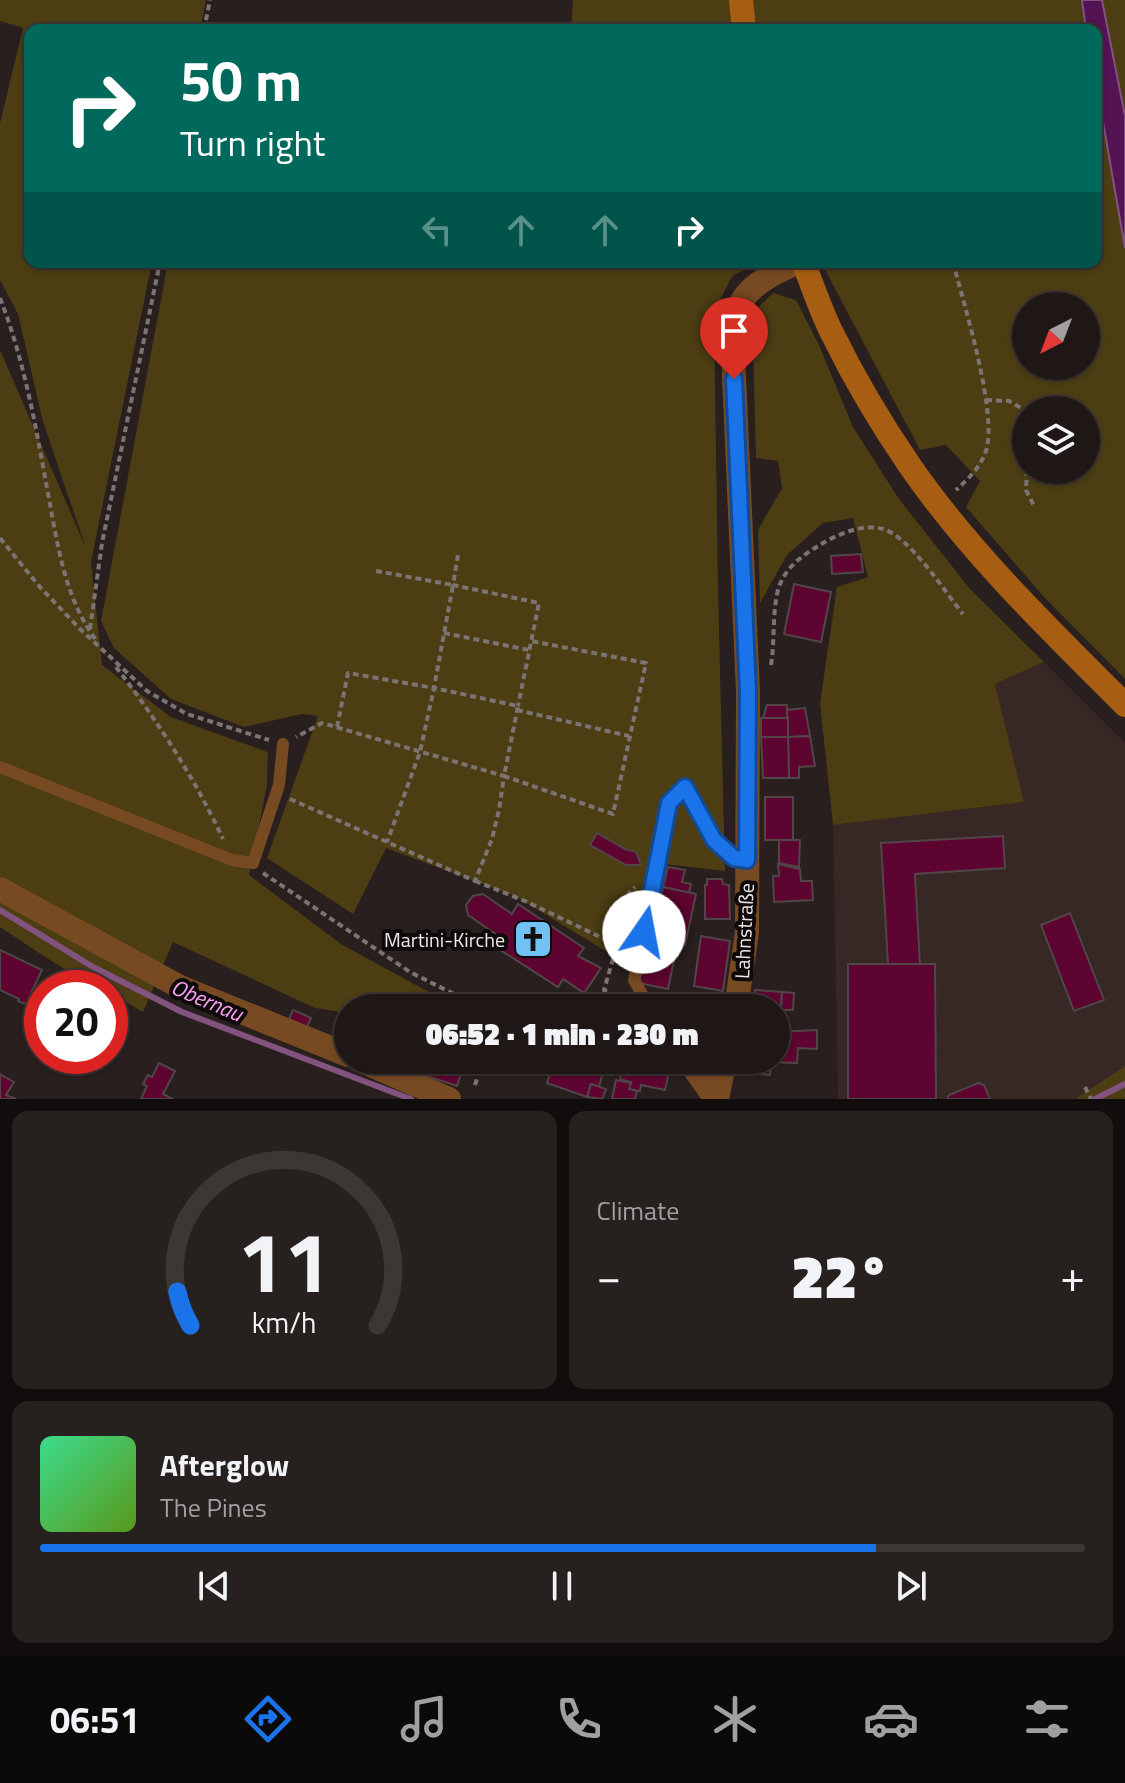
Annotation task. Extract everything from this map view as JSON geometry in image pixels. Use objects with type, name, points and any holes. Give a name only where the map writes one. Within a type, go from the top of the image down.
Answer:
[{"type":"main road","points":[[741,0],[743,24]]},
{"type":"main road","points":[[804,268],[832,334],[884,426],[939,506],[1008,585],[1125,705]]},
{"type":"street","name":"Lahnstraße","points":[[738,994],[747,932],[748,692],[734,322],[745,297],[756,285],[769,274],[785,268]]},
{"type":"street","points":[[0,889],[182,988],[334,1049]]},
{"type":"street","points":[[391,1074],[449,1099]]},
{"type":"street","points":[[698,1074],[717,1099]]},
{"type":"street","points":[[717,1099],[722,1074]]},
{"type":"lane","points":[[0,767],[232,860],[253,863],[277,794],[283,744]]},
{"type":"lane","points":[[642,994],[634,980],[669,803],[685,787],[714,840],[734,858],[747,860]]},
{"type":"path","points":[[205,24],[210,0]]},
{"type":"path","points":[[89,631],[102,543],[159,268]]},
{"type":"path","points":[[939,506],[981,463],[988,441],[986,400],[954,268]]},
{"type":"path","points":[[0,298],[33,414],[67,585],[89,631],[170,741],[213,817],[232,860]]},
{"type":"path","points":[[986,400],[1012,403]]},
{"type":"path","points":[[1026,484],[1034,506]]},
{"type":"path","points":[[748,692],[760,686],[770,670],[778,589],[785,573],[804,555],[844,533],[879,528],[897,537],[963,614]]},
{"type":"path","points":[[0,538],[39,586],[105,652],[139,685],[169,705],[198,718],[283,744],[322,723],[504,776],[613,814],[646,663],[531,641]]},
{"type":"path","points":[[387,842],[420,752],[458,555]]},
{"type":"path","points":[[376,571],[539,603],[499,810],[492,839],[475,881]]},
{"type":"path","points":[[444,633],[529,650]]},
{"type":"path","points":[[337,727],[348,673],[434,688],[629,736]]},
{"type":"path","points":[[277,794],[525,901],[617,945],[604,990],[611,994]]},
{"type":"path","points":[[253,863],[267,877],[410,972],[454,994]]},
{"type":"path","points":[[475,1085],[478,1074]]},
{"type":"path","points":[[1085,1087],[1091,1099]]},
{"type":"shaded area","points":[[0,0],[206,0],[201,24],[24,24],[24,268],[151,268],[91,562],[102,665],[171,717],[268,752],[267,785],[249,875],[341,944],[432,994],[334,994],[334,1011],[315,1008],[173,942],[143,1012],[128,1003],[128,970],[68,970],[0,927],[0,350],[86,548],[43,422],[18,314],[0,280],[0,123],[23,28],[0,21]]},
{"type":"shaded area","points":[[573,0],[1125,0],[1125,679],[1044,597],[966,507],[980,481],[946,445],[920,450],[824,268],[1102,268],[1102,24],[571,24]]},
{"type":"shaded area","points":[[1082,0],[1102,0],[1125,116],[1125,248],[1102,116],[1102,24],[1085,24]]},
{"type":"shaded area","points":[[167,268],[747,268],[732,276],[714,313],[725,871],[655,863],[632,967],[515,896],[386,848],[353,914],[267,858],[318,716],[302,714],[244,727],[171,699],[114,648],[101,621]]},
{"type":"shaded area","points":[[773,293],[796,300],[819,345],[853,427],[899,499],[970,589],[1044,662],[995,684],[1024,802],[833,825],[820,703],[837,587],[868,577],[853,518],[823,523],[787,555],[760,603],[758,530],[782,488],[778,461],[756,458],[752,313]]},
{"type":"shaded area","points":[[1044,662],[1125,743],[1125,1066],[1075,1099],[838,1099],[833,825],[1024,802],[994,684]]},
{"type":"shaded area","points":[[1125,1066],[1125,1099],[1075,1099]]},
{"type":"building","points":[[861,554],[863,572],[832,574],[831,556]]},
{"type":"building","points":[[794,584],[831,592],[821,642],[784,634]]},
{"type":"building","points":[[767,705],[787,705],[788,718],[763,718]]},
{"type":"building","points":[[805,708],[810,736],[788,737],[787,710]]},
{"type":"building","points":[[761,718],[788,718],[788,737],[761,737]]},
{"type":"building","points":[[810,736],[815,766],[799,767],[799,778],[789,778],[788,737]]},
{"type":"building","points":[[761,737],[788,737],[789,778],[763,778]]},
{"type":"building","points":[[765,797],[793,797],[793,840],[765,840]]},
{"type":"building","points":[[597,833],[636,852],[641,865],[626,865],[590,845]]},
{"type":"building","points":[[1003,836],[1005,868],[915,874],[920,965],[888,964],[881,843]]},
{"type":"building","points":[[779,840],[800,840],[799,867],[779,863]]},
{"type":"building","points":[[778,864],[800,869],[801,881],[812,881],[813,900],[774,902],[773,876],[779,876]]},
{"type":"building","points":[[668,867],[685,870],[682,882],[691,884],[689,893],[663,887]]},
{"type":"building","points":[[707,879],[722,879],[723,884],[729,885],[730,919],[705,919]]},
{"type":"building","points":[[663,887],[696,894],[685,945],[652,937]]},
{"type":"building","name":"Martini-Kirche","points":[[483,894],[512,914],[518,904],[584,948],[578,956],[601,968],[584,993],[563,979],[558,987],[491,944],[497,935],[468,915],[466,905],[473,896]]},
{"type":"building","points":[[1070,913],[1104,1000],[1074,1011],[1041,925]]},
{"type":"building","points":[[701,936],[730,941],[723,991],[694,986]]},
{"type":"building","points":[[647,945],[676,951],[668,989],[639,983]]},
{"type":"building","points":[[0,950],[42,970],[24,970],[24,1003],[0,990]]},
{"type":"building","points":[[848,964],[935,964],[936,1099],[848,1099]]},
{"type":"building","points":[[755,990],[782,992],[782,994],[755,994]]},
{"type":"building","points":[[794,993],[793,1010],[790,1010],[790,994],[782,994]]},
{"type":"building","points":[[293,1010],[311,1018],[307,1027],[289,1019]]},
{"type":"building","points":[[817,1030],[817,1049],[798,1048],[797,1063],[790,1063],[790,1031]]},
{"type":"building","points":[[159,1063],[175,1071],[163,1094],[173,1099],[141,1099],[147,1086],[143,1084],[148,1075],[152,1077]]},
{"type":"building","points":[[0,1074],[14,1082],[6,1095],[16,1099],[0,1099]]},
{"type":"building","points":[[421,1074],[461,1074],[457,1086]]},
{"type":"building","points":[[550,1074],[603,1074],[599,1087],[591,1084],[587,1097],[547,1083]]},
{"type":"building","points":[[621,1074],[669,1074],[665,1090],[641,1085],[640,1091],[629,1089],[631,1082],[620,1079]]},
{"type":"building","points":[[616,1080],[631,1083],[629,1089],[637,1091],[635,1099],[612,1099]]},
{"type":"building","points":[[978,1083],[984,1085],[990,1099],[947,1099],[949,1095]]},
{"type":"building","points":[[591,1084],[606,1089],[602,1099],[587,1097]]},
{"type":"waterway","name":"Obernau","points":[[0,910],[93,967],[182,1012],[411,1099]]},
{"type":"waterway","name":"Obernau","points":[[1095,1099],[1125,1084]]},
{"type":"place","name":"Martini-Kirche","points":[[533,939]]},
{"type":"route","points":[[644,932],[669,803],[685,787],[714,840],[734,858],[747,860],[748,692],[734,379]]}]
